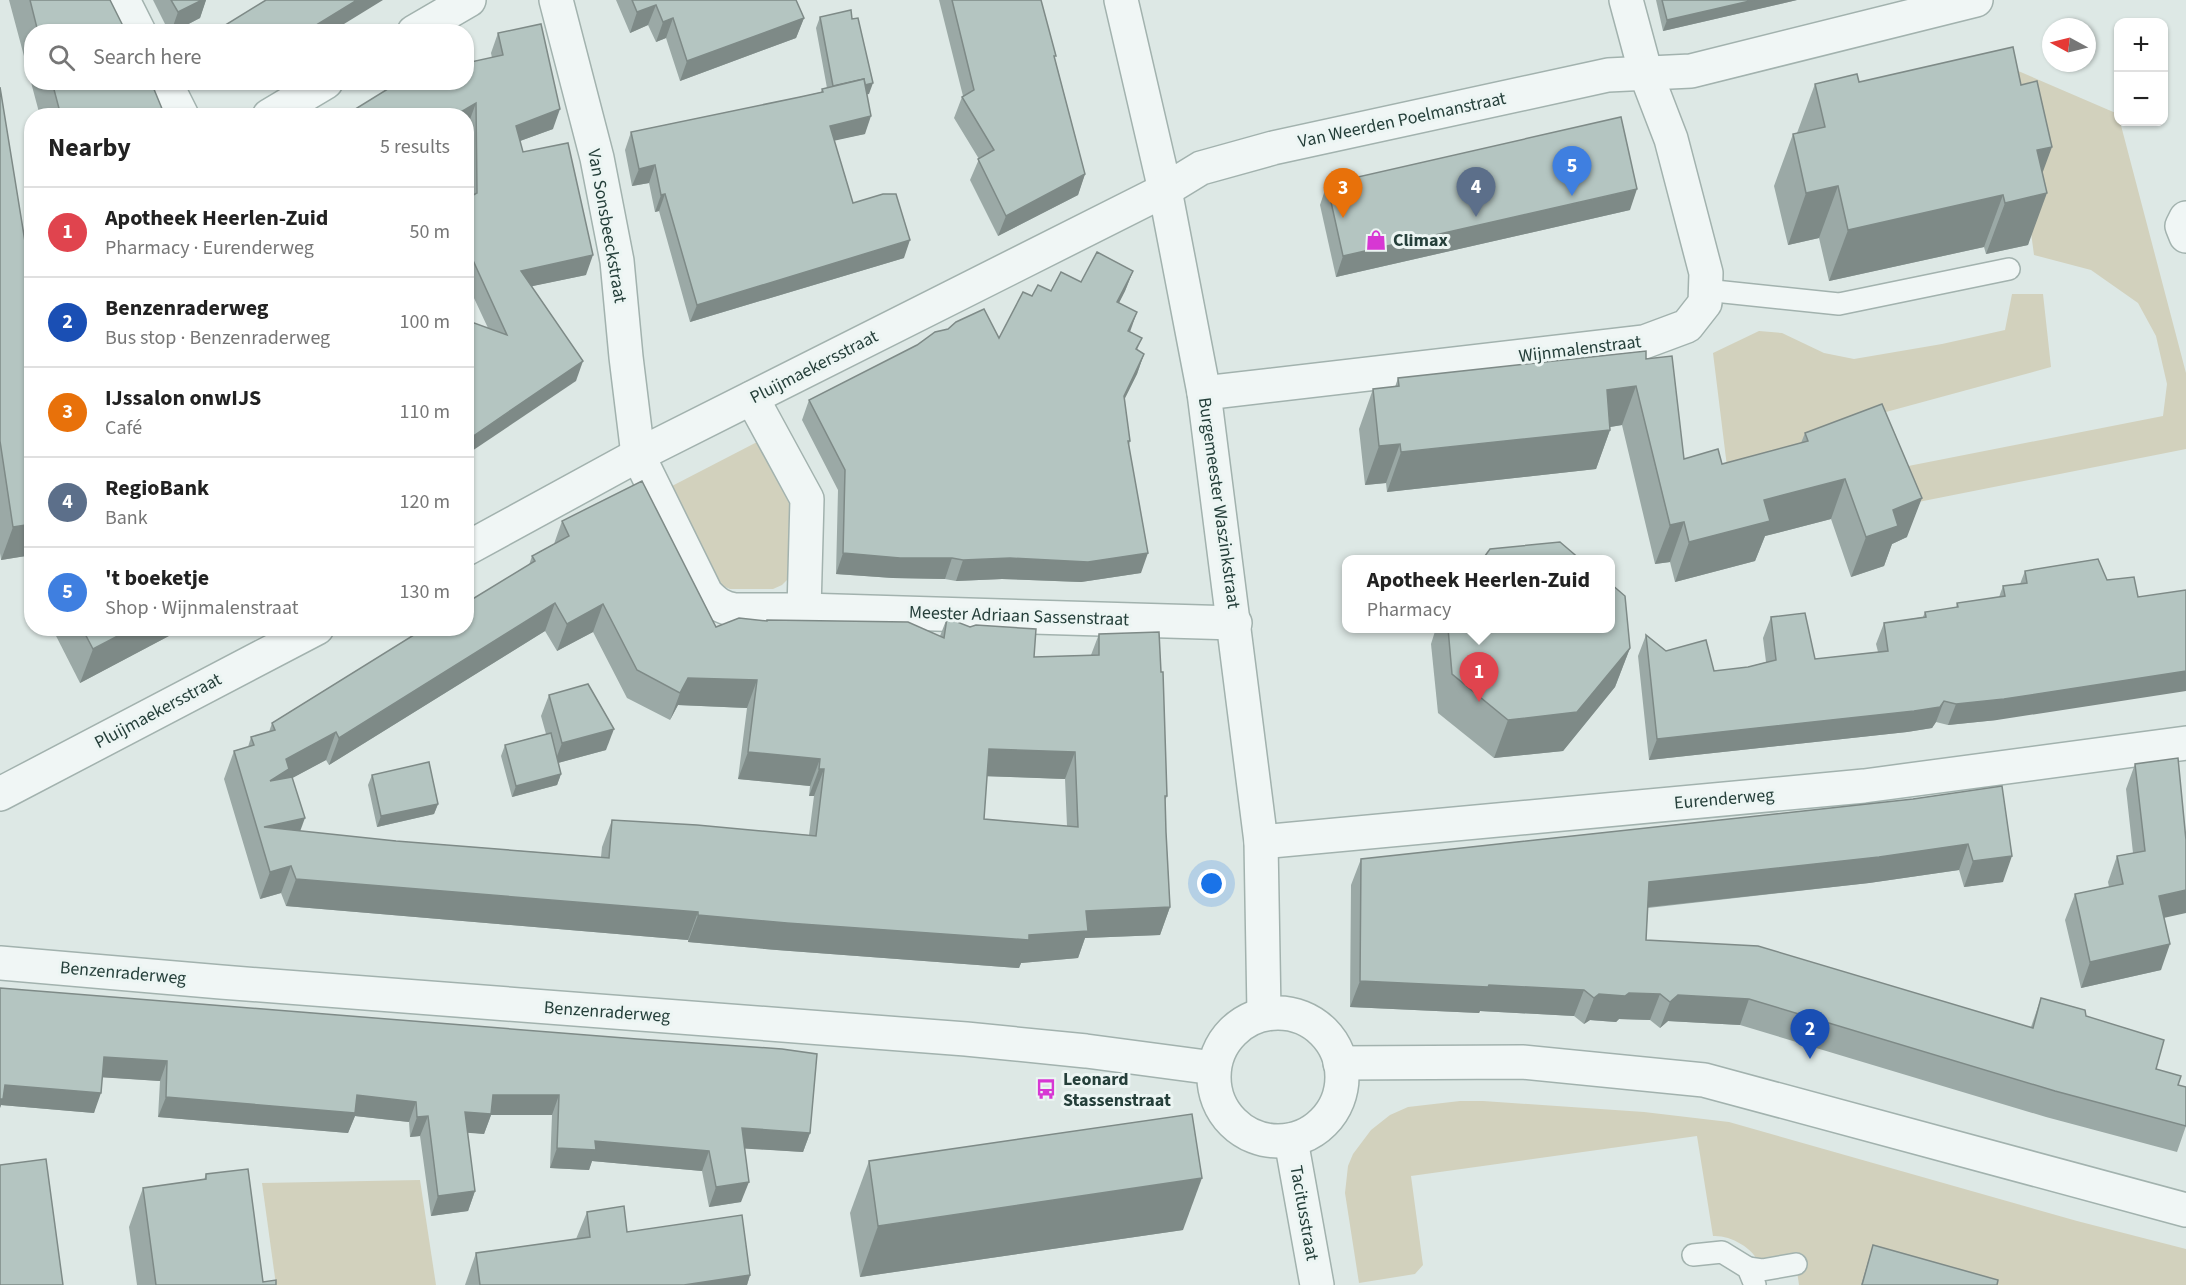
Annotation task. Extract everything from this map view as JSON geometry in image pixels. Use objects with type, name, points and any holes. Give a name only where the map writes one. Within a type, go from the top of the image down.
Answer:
[{"type":"street","points":[[123,0],[135,24]]},
{"type":"street","points":[[428,24],[469,0]]},
{"type":"street","name":"Van Sonsbeeckstraat","points":[[556,0],[597,158],[617,261],[626,357],[639,455]]},
{"type":"street","name":"Burgemeester Waszinkstraat","points":[[1121,0],[1165,190],[1204,393],[1261,842],[1264,1014]]},
{"type":"street","points":[[1626,0],[1646,74]]},
{"type":"street","name":"Van Weerden Poelmanstraat","points":[[1165,190],[1201,168],[1273,148],[1608,75],[1691,71],[1921,6],[1976,0]]},
{"type":"street","name":"Wijnmalenstraat","points":[[1204,393],[1644,342],[1687,326],[1704,303],[1706,273],[1671,139],[1646,74]]},
{"type":"street","points":[[169,90],[178,108]]},
{"type":"street","points":[[282,108],[313,90]]},
{"type":"street","name":"Pluijmaekersstraat","points":[[474,545],[639,455],[1165,190]]},
{"type":"street","points":[[2186,218],[2182,226],[2186,236]]},
{"type":"street","points":[[752,398],[807,499],[804,610]]},
{"type":"street","name":"Meester Adriaan Sassenstraat","points":[[639,455],[706,593],[714,603],[724,608],[1235,623]]},
{"type":"street","name":"Pluijmaekersstraat","points":[[0,794],[302,636]]},
{"type":"street","name":"Eurenderweg","points":[[1261,842],[1864,786],[2186,743]]},
{"type":"street","name":"Benzenraderweg","points":[[0,963],[966,1039],[1086,1051],[1214,1068]]},
{"type":"street","points":[[1281,1012],[1298,1015],[1312,1022],[1326,1033],[1335,1047],[1340,1063],[1341,1092],[1328,1118],[1305,1136],[1291,1140],[1269,1142],[1247,1135],[1223,1112],[1213,1080],[1219,1049],[1230,1033],[1246,1021],[1264,1014],[1281,1012]]},
{"type":"street","points":[[1340,1063],[1522,1062],[1704,1080],[2186,1210]]},
{"type":"street","name":"Tacitusstraat","points":[[1291,1140],[1317,1285]]},
{"type":"lane","points":[[1705,290],[1839,304],[2009,269]]},
{"type":"lane","points":[[1693,1255],[1722,1252],[1751,1276],[1762,1270],[1796,1264]]},
{"type":"green space","points":[[2009,67],[2114,112],[2114,126],[2121,126],[2186,373],[2186,449],[1893,507],[1730,491],[1713,353],[1759,331],[1782,333],[1824,353],[1854,359],[1942,344],[2005,330],[2012,294],[2043,294],[2051,367],[1886,412],[1882,422],[1888,470],[2163,416],[2167,384],[2156,336],[2138,303],[2091,270],[2034,255]]},
{"type":"green space","points":[[759,441],[790,500],[788,579],[773,589],[730,589],[723,586],[717,578],[672,486]]},
{"type":"green space","points":[[1460,1101],[1644,1112],[1729,1122],[2077,1221],[2186,1249],[2186,1285],[1799,1285],[1796,1264],[1760,1264],[1752,1252],[1740,1243],[1713,1236],[1697,1136],[1411,1176],[1423,1265],[1415,1274],[1359,1283],[1345,1193],[1348,1166],[1353,1154],[1371,1130],[1390,1115],[1408,1107]]},
{"type":"green space","points":[[420,1180],[436,1285],[276,1285],[262,1183]]},
{"type":"building","points":[[30,0],[110,0],[122,24],[36,24]]},
{"type":"building","points":[[171,0],[202,0],[178,12]]},
{"type":"building","points":[[266,0],[357,0],[318,24],[227,24]]},
{"type":"building","points":[[632,0],[796,0],[804,18],[687,61],[673,18],[663,22],[656,5],[637,12]]},
{"type":"building","points":[[952,0],[1041,0],[1056,56],[1054,56],[1085,174],[1006,216],[978,159],[994,150],[962,97],[974,90]]},
{"type":"building","points":[[1662,0],[1754,0],[1667,20]]},
{"type":"building","points":[[851,10],[852,19],[858,18],[873,83],[865,85],[864,79],[833,86],[820,17]]},
{"type":"building","points":[[541,24],[560,109],[516,126],[523,152],[568,143],[593,255],[521,271],[583,361],[474,436],[474,323],[507,335],[474,263],[474,195],[477,193],[476,103],[468,108],[357,108],[386,90],[474,90],[474,61],[503,55],[498,33]]},
{"type":"building","points":[[2013,47],[2021,85],[2037,81],[2052,147],[2037,150],[2047,193],[2005,203],[2003,195],[1848,230],[1838,186],[1806,193],[1793,134],[1825,127],[1815,84],[1857,74],[1859,82]]},
{"type":"building","points":[[864,79],[871,116],[830,126],[853,203],[883,194],[896,194],[910,240],[697,305],[665,194],[661,195],[655,165],[639,169],[631,132],[823,92],[822,89]]},
{"type":"building","points":[[0,87],[24,236],[24,525],[13,527],[0,441]]},
{"type":"building","points":[[54,90],[154,90],[162,108],[59,108]]},
{"type":"building","points":[[1621,117],[1637,189],[1343,256],[1327,184]]},
{"type":"building","points":[[1097,252],[1133,271],[1117,302],[1137,312],[1128,331],[1142,338],[1136,349],[1144,354],[1124,396],[1130,441],[1128,441],[1148,553],[1088,562],[1010,558],[963,560],[900,558],[843,553],[845,470],[809,400],[917,345],[935,332],[948,329],[956,322],[984,309],[999,338],[1023,292],[1032,296],[1038,285],[1051,291],[1061,272],[1081,282]]},
{"type":"building","points":[[1646,351],[1646,359],[1672,356],[1684,459],[1718,449],[1722,464],[1808,441],[1805,433],[1882,404],[1922,498],[1893,510],[1898,526],[1866,537],[1845,479],[1764,500],[1770,521],[1689,542],[1684,522],[1670,525],[1636,386],[1607,390],[1610,430],[1401,452],[1400,444],[1379,446],[1373,389],[1399,386],[1398,378]]},
{"type":"building","points":[[642,481],[716,627],[739,618],[767,621],[908,622],[944,638],[947,618],[970,627],[976,625],[1036,629],[1034,657],[1099,655],[1099,634],[1159,632],[1161,672],[1163,672],[1170,907],[1086,911],[1088,931],[1029,935],[1029,940],[787,923],[698,915],[698,912],[296,879],[291,866],[270,872],[234,751],[254,745],[251,737],[275,730],[272,723],[412,636],[474,636],[474,598],[535,561],[532,556],[569,536],[562,521]],"holes":[[[555,603],[567,624],[603,604],[637,670],[680,693],[688,678],[757,680],[748,752],[820,759],[819,769],[824,769],[816,836],[612,820],[609,858],[396,841],[264,827],[305,818],[292,777],[270,781],[289,769],[286,759],[336,732],[339,738]],[[989,749],[1075,752],[1078,827],[984,819]]]},
{"type":"building","points":[[1560,542],[1575,555],[1486,555],[1490,549]]},
{"type":"building","points":[[2098,559],[2107,580],[2134,577],[2138,597],[2186,590],[2186,671],[2004,699],[1956,704],[1944,701],[1940,707],[1914,711],[1657,739],[1646,635],[1666,651],[1706,640],[1714,671],[1748,667],[1776,660],[1771,617],[1805,613],[1815,659],[1888,651],[1884,623],[1926,617],[1925,612],[1958,607],[1957,603],[2005,596],[2003,586],[2027,583],[2025,571]]},
{"type":"building","points":[[1615,587],[1625,596],[1630,648],[1577,712],[1508,720],[1452,674],[1448,633],[1615,633]]},
{"type":"building","points":[[86,636],[118,636],[93,649]]},
{"type":"building","points":[[588,684],[614,729],[562,743],[549,695]]},
{"type":"building","points":[[551,733],[561,774],[516,786],[505,745]]},
{"type":"building","points":[[2178,758],[2186,840],[2186,890],[2159,896],[2170,944],[2090,962],[2075,894],[2123,884],[2117,856],[2145,851],[2135,764]]},
{"type":"building","points":[[429,762],[438,804],[381,816],[372,775]]},
{"type":"building","points":[[2002,786],[2012,856],[1973,861],[1968,844],[1879,857],[1649,882],[1646,940],[1758,946],[2033,1028],[2041,998],[2085,1010],[2086,1016],[2164,1040],[2156,1069],[2181,1076],[2178,1085],[2186,1087],[2186,1126],[2055,1091],[1749,999],[1678,995],[1670,1002],[1660,994],[1629,993],[1625,996],[1599,994],[1594,998],[1584,990],[1360,981],[1361,859],[1913,799]]},
{"type":"building","points":[[0,988],[782,1049],[817,1054],[810,1133],[742,1128],[749,1182],[716,1187],[709,1151],[595,1141],[596,1150],[557,1148],[559,1095],[493,1095],[491,1114],[465,1112],[475,1191],[438,1196],[428,1116],[417,1117],[416,1102],[357,1095],[355,1113],[166,1097],[167,1061],[104,1057],[101,1093],[5,1085],[3,1099],[0,1099]]},
{"type":"building","points":[[1192,1114],[1202,1178],[878,1226],[869,1161]]},
{"type":"building","points":[[46,1159],[63,1285],[0,1285],[0,1165]]},
{"type":"building","points":[[248,1169],[263,1282],[276,1280],[276,1285],[156,1285],[143,1188],[206,1179],[206,1174]]},
{"type":"building","points":[[624,1206],[627,1232],[742,1215],[750,1275],[684,1285],[480,1285],[476,1253],[590,1237],[587,1212]]},
{"type":"building","points":[[1873,1245],[1998,1280],[1997,1285],[1862,1285]]},
{"type":"place","name":"'t boeketje","points":[[1572,196]]},
{"type":"place","name":"RegioBank","points":[[1476,217]]},
{"type":"place","name":"IJssalon onwIJS","points":[[1343,218]]},
{"type":"place","name":"Climax","points":[[1376,240]]},
{"type":"place","name":"Apotheek Heerlen-Zuid","points":[[1479,702]]},
{"type":"place","name":"Benzenraderweg","points":[[1810,1059]]},
{"type":"place","name":"Leonard Stassenstraat","points":[[1046,1089]]}]
